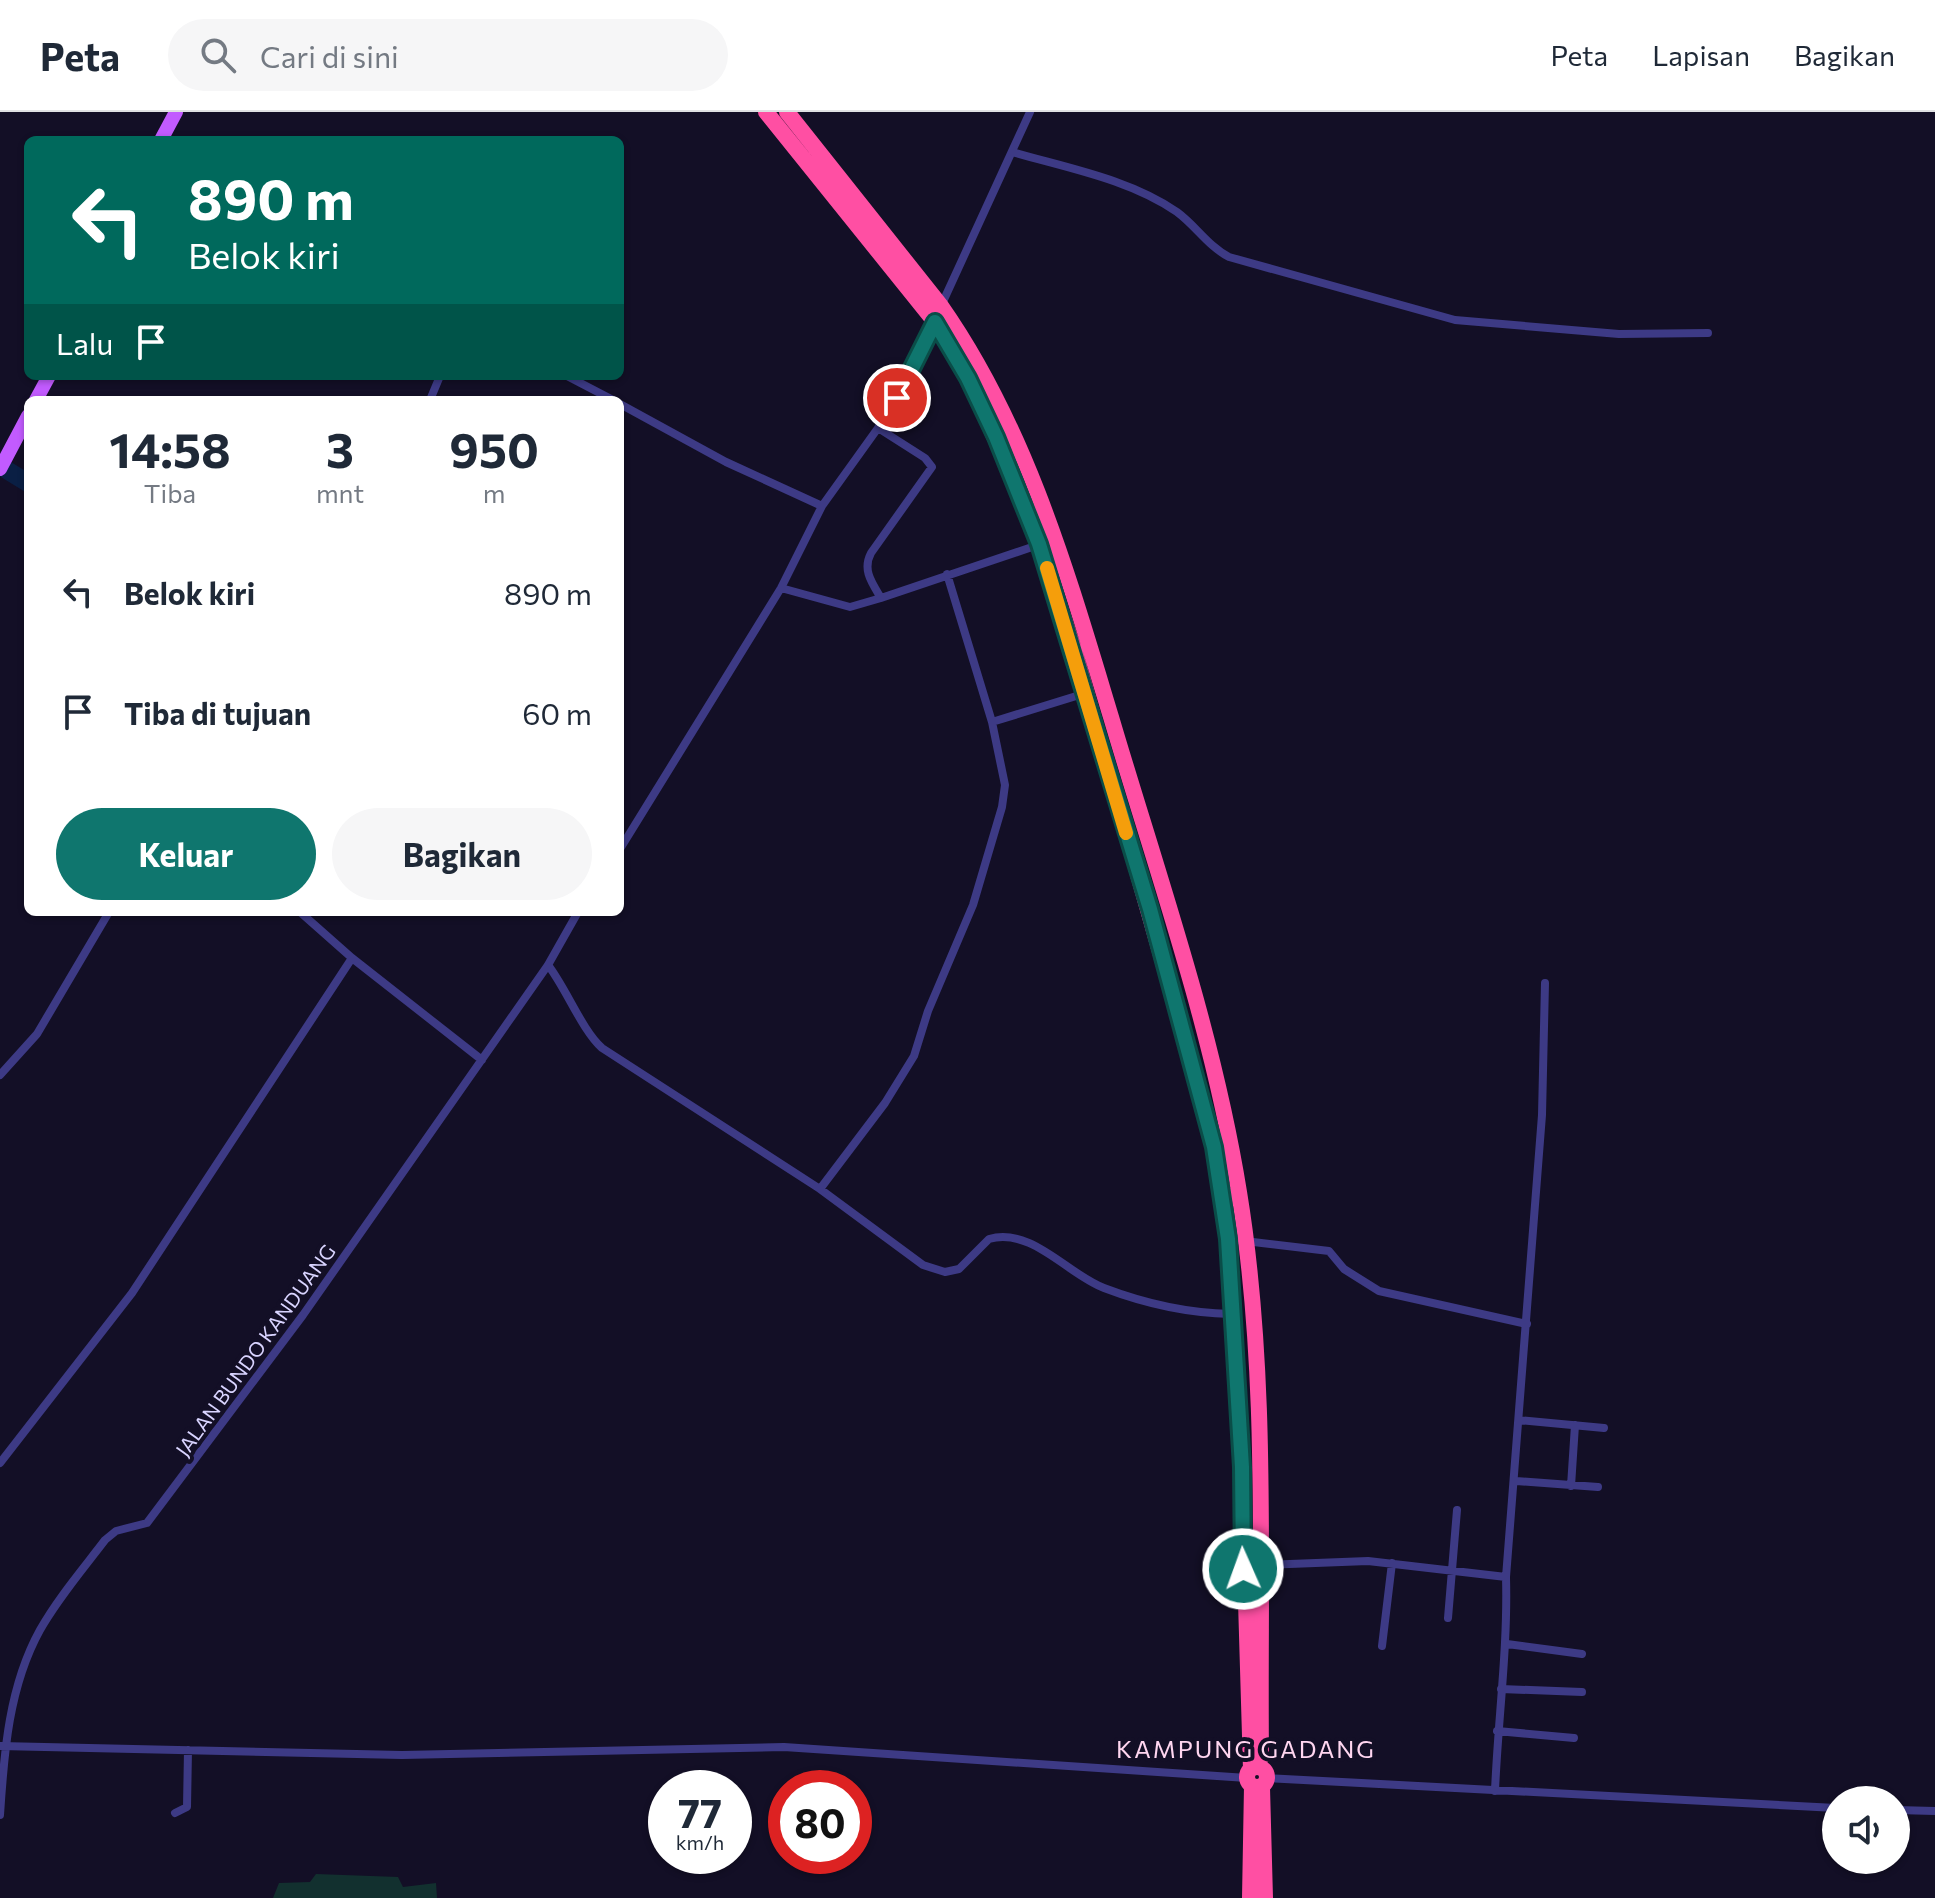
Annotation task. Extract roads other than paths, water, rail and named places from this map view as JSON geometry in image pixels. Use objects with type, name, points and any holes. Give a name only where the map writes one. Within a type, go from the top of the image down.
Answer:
[{"type":"highway","points":[[778,114],[938,314],[968,378],[1063,558],[1168,905],[1221,1095],[1246,1241],[1256,1395],[1257,1778],[1250,1898]]},
{"type":"highway","points":[[1022,476],[1039,544],[1150,909],[1214,1147],[1228,1239],[1265,1898]]},
{"type":"highway","points":[[1150,909],[1168,905]]},
{"type":"main road","points":[[163,136],[176,112]]},
{"type":"main road","points":[[0,469],[24,424]]},
{"type":"street","points":[[624,843],[781,588],[822,506],[902,390],[1030,112]]},
{"type":"street","points":[[1012,152],[1127,185],[1179,214],[1216,250],[1229,257],[1398,302],[1438,316],[1619,334],[1708,333]]},
{"type":"street","points":[[575,380],[605,396]]},
{"type":"street","points":[[624,406],[726,462],[822,506]]},
{"type":"street","points":[[878,428],[925,458],[932,467],[866,562],[870,578],[881,598]]},
{"type":"street","points":[[781,588],[850,607],[1039,544]]},
{"type":"street","points":[[820,1189],[906,1072],[973,905],[1004,792],[992,722],[947,574]]},
{"type":"street","points":[[992,722],[1086,693]]},
{"type":"street","points":[[0,1075],[37,1034],[107,916]]},
{"type":"street","points":[[305,916],[352,958],[482,1060]]},
{"type":"street","name":"JALAN BUNDO KANDUANG","points":[[0,1815],[2,1746],[18,1687],[42,1626],[105,1540],[116,1531],[147,1523],[303,1315],[548,965],[576,916]]},
{"type":"street","points":[[0,1463],[139,1284],[352,958]]},
{"type":"street","points":[[548,965],[573,1001],[590,1035],[602,1048],[820,1189],[908,1255],[939,1271],[959,1269],[989,1239],[1008,1237],[1033,1245],[1083,1279],[1106,1289],[1162,1307],[1231,1314]]},
{"type":"street","points":[[1495,1791],[1497,1731],[1507,1644],[1506,1577],[1516,1481],[1542,1115],[1545,983]]},
{"type":"street","points":[[1228,1239],[1329,1251],[1344,1269],[1379,1291],[1527,1324]]},
{"type":"street","points":[[1519,1420],[1604,1428]]},
{"type":"street","points":[[1571,1486],[1575,1425]]},
{"type":"street","points":[[1516,1481],[1598,1487]]},
{"type":"street","points":[[1448,1618],[1457,1510]]},
{"type":"street","points":[[1258,1565],[1368,1561],[1506,1577]]},
{"type":"street","points":[[1382,1646],[1392,1563]]},
{"type":"street","points":[[1507,1644],[1582,1654]]},
{"type":"street","points":[[1501,1689],[1582,1692]]},
{"type":"street","points":[[1497,1731],[1574,1738]]},
{"type":"street","points":[[2,1746],[433,1755],[784,1747],[1257,1778],[1822,1807]]},
{"type":"street","points":[[175,1813],[187,1807],[188,1750]]},
{"type":"street","points":[[1910,1810],[1935,1811]]},
{"type":"waterway","points":[[0,466],[24,481]]},
{"type":"district","name":"KAMPUNG GADANG","points":[[1246,1748]]}]
